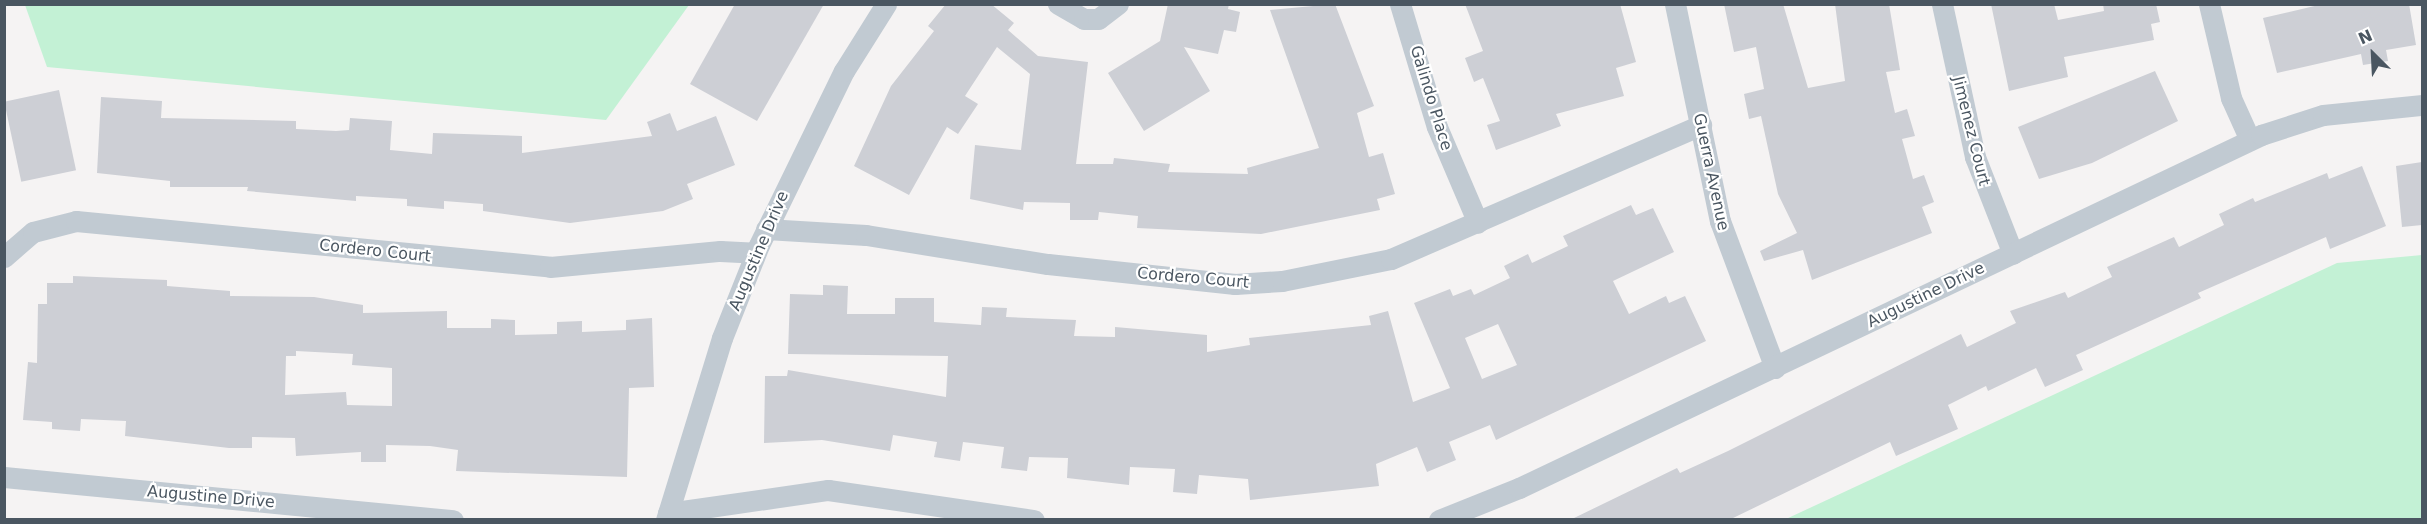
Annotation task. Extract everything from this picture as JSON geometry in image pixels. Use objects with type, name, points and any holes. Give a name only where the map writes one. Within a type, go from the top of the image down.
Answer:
[{"type":"street","name":"Augustine Drive","points":[[886,4],[844,70],[755,253],[667,516],[828,489],[1034,519]]},
{"type":"street","points":[[1058,4],[1084,19],[1098,19],[1118,4]]},
{"type":"street","name":"Galindo Place","points":[[1400,4],[1437,127],[1478,223]]},
{"type":"street","name":"Guerra Avenue","points":[[1675,4],[1736,274],[1775,368]]},
{"type":"street","name":"Jimenez Court","points":[[1942,4],[1975,157],[2013,254]]},
{"type":"street","points":[[2209,4],[2231,98],[2250,140]]},
{"type":"street","name":"Augustine Drive","points":[[1439,519],[1775,368],[2250,140],[2323,115],[2422,105]]},
{"type":"street","name":"Cordero Court","points":[[766,229],[866,235],[1048,264],[1235,284],[1336,273],[1391,259],[1701,125]]},
{"type":"street","name":"Cordero Court","points":[[4,256],[33,232],[76,221],[549,267],[720,251],[755,253]]},
{"type":"street","name":"Augustine Drive","points":[[4,477],[453,519]]},
{"type":"green space","points":[[25,4],[689,5],[606,120],[47,67]]},
{"type":"green space","points":[[2422,255],[2422,519],[1786,519],[2337,263]]},
{"type":"building","points":[[735,4],[824,4],[757,121],[690,84]]},
{"type":"building","points":[[946,4],[991,4],[1014,23],[1008,30],[1038,56],[1088,62],[1076,164],[1113,164],[1114,158],[1170,164],[1168,172],[1248,174],[1247,168],[1319,148],[1270,10],[1335,4],[1374,106],[1357,113],[1369,157],[1383,153],[1395,194],[1377,199],[1380,210],[1261,234],[1137,228],[1138,216],[1099,212],[1098,220],[1070,220],[1070,203],[1024,202],[1023,210],[970,199],[975,145],[1021,150],[1030,74],[997,47],[965,96],[978,104],[958,134],[947,127],[909,195],[854,166],[891,86],[934,31],[928,26]]},
{"type":"building","points":[[1168,4],[1229,4],[1228,9],[1240,12],[1236,32],[1224,30],[1218,54],[1184,47],[1210,91],[1144,131],[1108,73],[1160,41]]},
{"type":"building","points":[[1465,4],[1620,4],[1636,62],[1616,68],[1624,96],[1556,114],[1561,126],[1496,150],[1487,125],[1500,121],[1483,78],[1474,82],[1465,58],[1483,51]]},
{"type":"building","points":[[1724,4],[1783,4],[1808,88],[1845,81],[1835,4],[1889,4],[1900,70],[1886,72],[1895,113],[1907,109],[1915,136],[1902,139],[1913,179],[1924,175],[1934,202],[1922,207],[1932,233],[1812,280],[1803,250],[1764,261],[1760,251],[1797,233],[1778,194],[1761,116],[1749,119],[1744,94],[1764,89],[1756,47],[1734,52]]},
{"type":"building","points":[[1991,4],[2054,4],[2058,20],[2104,11],[2103,4],[2156,4],[2160,22],[2151,24],[2154,40],[2064,57],[2068,77],[2009,91]]},
{"type":"building","points":[[2323,4],[2409,4],[2416,45],[2386,50],[2388,61],[2363,65],[2361,54],[2277,73],[2263,18]]},
{"type":"building","points":[[2155,71],[2178,121],[2092,163],[2039,179],[2018,127]]},
{"type":"building","points":[[59,90],[76,170],[21,182],[4,102]]},
{"type":"building","points":[[101,97],[162,101],[161,118],[296,121],[296,129],[336,131],[349,130],[350,118],[392,121],[390,150],[432,154],[433,133],[522,136],[522,153],[652,136],[647,122],[670,113],[677,131],[716,116],[735,165],[687,184],[693,199],[663,211],[570,223],[483,211],[483,204],[444,201],[444,209],[407,206],[407,199],[356,196],[356,201],[247,191],[248,187],[170,187],[170,181],[97,173]]},
{"type":"building","points":[[2422,162],[2422,225],[2402,227],[2396,166]]},
{"type":"building","points":[[2362,166],[2386,226],[2330,249],[2326,237],[2198,293],[2201,298],[2076,355],[2083,370],[2045,387],[2036,368],[1988,391],[1986,386],[1948,405],[1958,429],[1896,456],[1890,442],[1731,519],[1572,519],[1677,468],[1680,473],[1728,451],[1961,334],[1967,347],[2016,323],[2010,311],[2065,292],[2068,298],[2112,277],[2107,267],[2174,237],[2179,247],[2224,225],[2219,214],[2253,198],[2255,202],[2327,173],[2329,179]]},
{"type":"building","points":[[1631,205],[1636,215],[1653,208],[1674,252],[1613,281],[1629,314],[1666,296],[1669,303],[1685,296],[1706,341],[1496,440],[1490,425],[1449,442],[1456,460],[1427,472],[1417,447],[1376,464],[1379,486],[1250,500],[1248,479],[1199,475],[1197,494],[1173,492],[1175,469],[1130,467],[1129,485],[1067,478],[1068,458],[1029,457],[1027,471],[1001,468],[1004,447],[963,442],[960,461],[934,457],[937,442],[893,435],[890,451],[822,440],[764,443],[765,376],[787,376],[788,370],[946,397],[948,356],[788,354],[790,294],[823,295],[823,285],[848,286],[847,314],[895,314],[895,298],[934,298],[934,322],[981,325],[982,307],[1007,308],[1006,317],[1076,320],[1074,336],[1115,337],[1115,327],[1207,335],[1207,352],[1250,345],[1249,338],[1371,325],[1369,316],[1388,311],[1413,402],[1450,388],[1414,303],[1450,289],[1453,296],[1471,289],[1474,295],[1510,278],[1504,266],[1528,254],[1532,263],[1568,246],[1563,236]],"holes":[[[1498,324],[1517,365],[1482,379],[1465,338]]]},
{"type":"building","points":[[73,276],[167,280],[167,286],[230,291],[230,296],[314,297],[363,305],[363,313],[447,311],[447,328],[491,328],[491,319],[515,320],[515,335],[557,334],[557,322],[582,321],[582,332],[626,330],[626,320],[652,318],[654,387],[629,388],[627,477],[456,471],[458,450],[430,446],[386,445],[386,462],[361,462],[361,452],[296,456],[295,438],[252,437],[252,448],[229,448],[125,436],[126,421],[81,419],[80,431],[52,429],[52,422],[23,420],[28,362],[37,363],[38,304],[47,304],[47,283],[73,283]],"holes":[[[296,351],[353,354],[352,365],[392,368],[392,406],[347,405],[346,392],[285,395],[286,356],[296,356]]]}]
